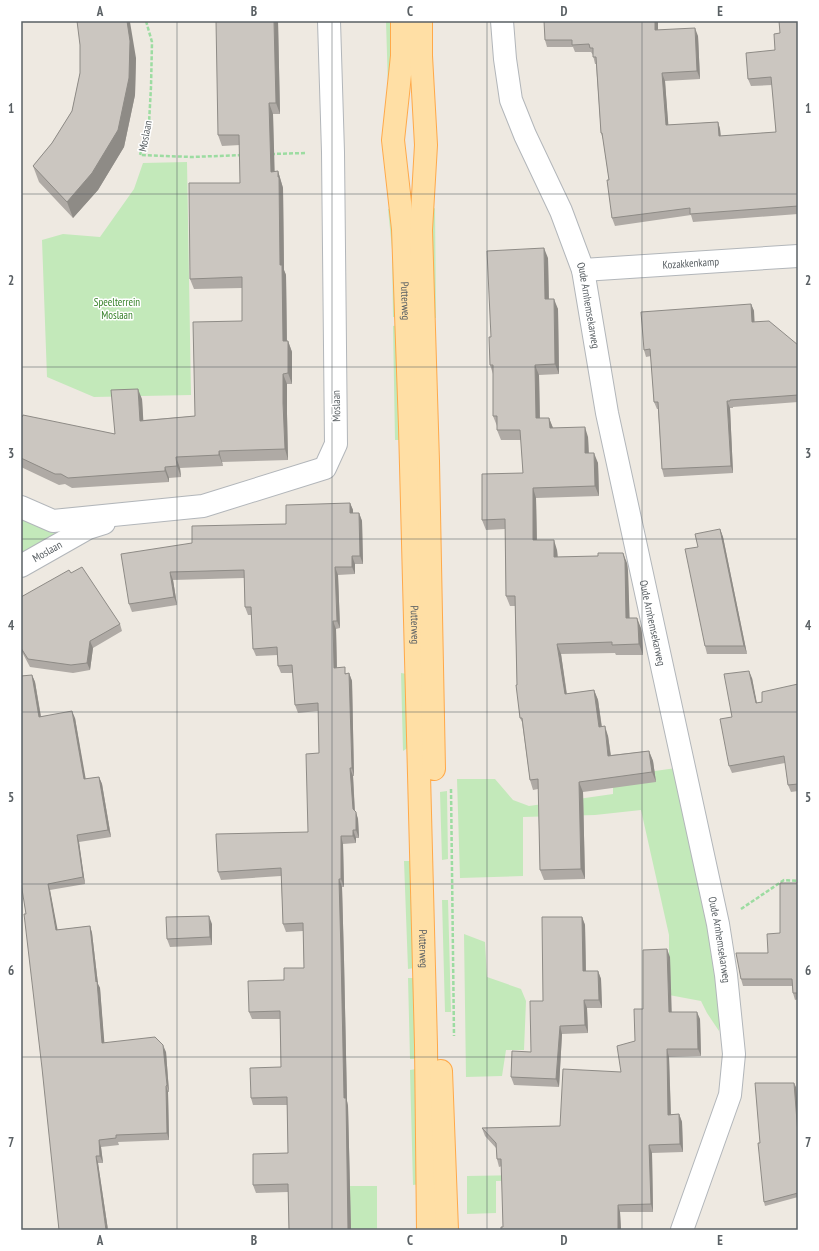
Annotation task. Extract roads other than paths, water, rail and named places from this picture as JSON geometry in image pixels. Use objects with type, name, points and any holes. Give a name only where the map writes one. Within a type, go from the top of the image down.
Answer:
[{"type":"main road","name":"Putterweg","points":[[402,21],[402,56],[393,140],[403,228],[410,426],[426,1045],[428,1230]]},
{"type":"main road","name":"Putterweg","points":[[421,21],[421,56],[426,145],[421,230],[428,477],[440,1047],[446,1230]]},
{"type":"street","name":"Moslaan","points":[[21,507],[53,521],[203,506],[325,468],[336,444],[333,152],[329,21]]},
{"type":"street","name":"Oude Arnhemsekarweg","points":[[502,21],[504,59],[511,100],[525,135],[561,211],[583,270],[607,413],[718,924],[726,975],[734,1054],[730,1095],[682,1230]]},
{"type":"street","name":"Kozakkenkamp","points":[[583,270],[798,256]]},
{"type":"street","name":"Moslaan","points":[[21,566],[88,528],[142,513]]},
{"type":"park label","name":"Speelterrein Moslaan","points":[[117,308]]}]
